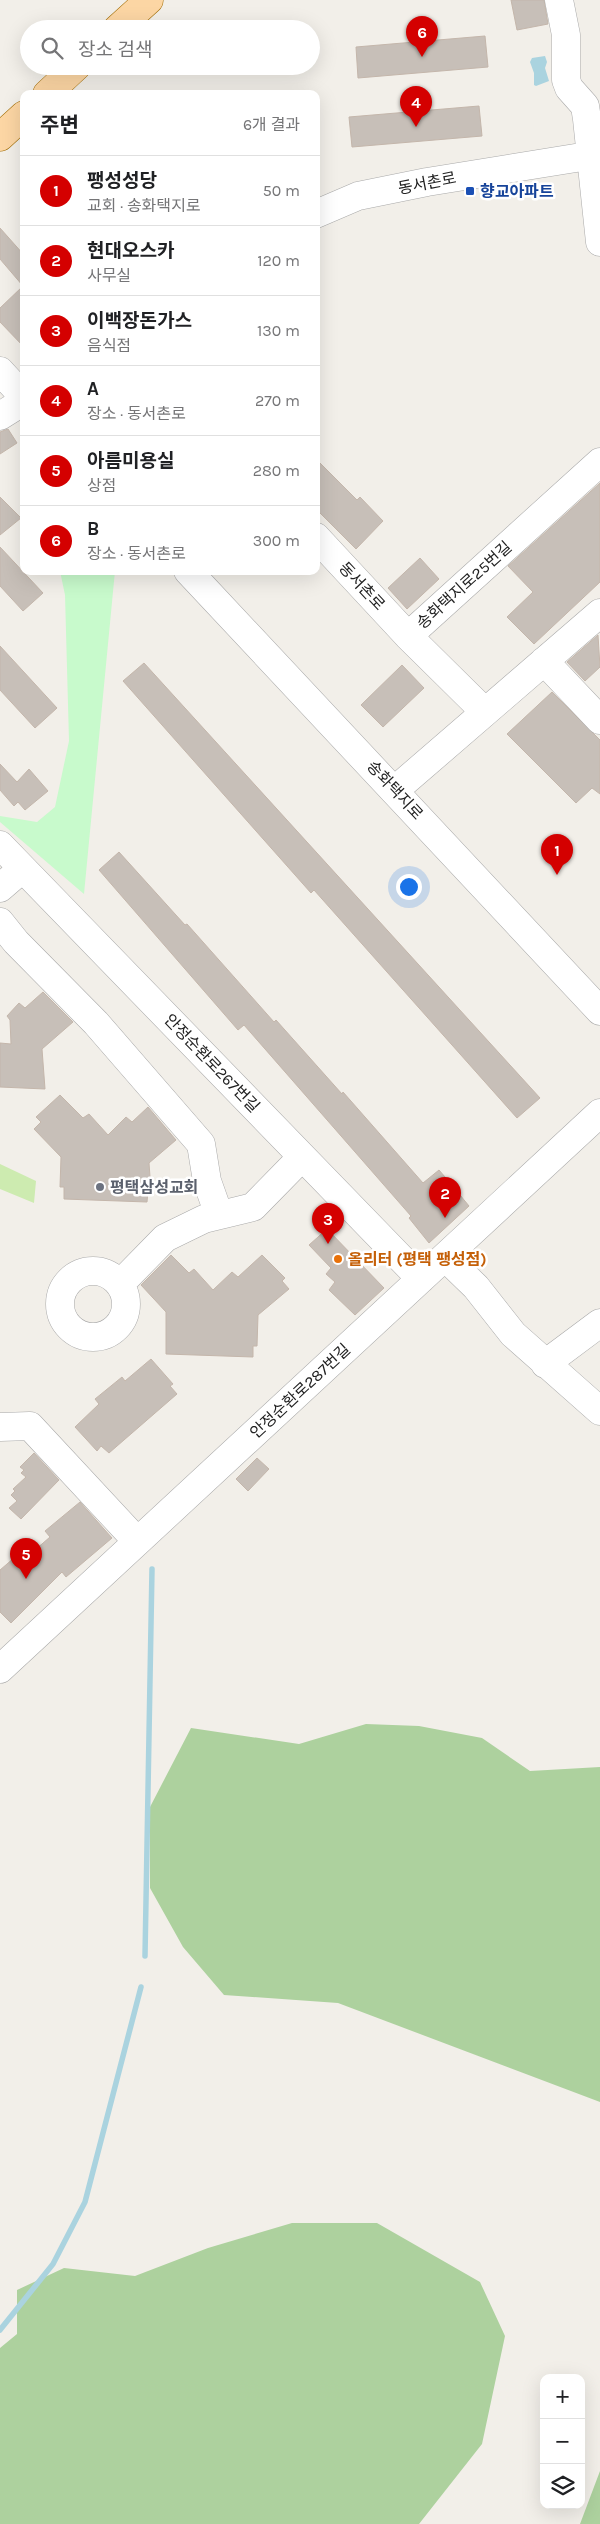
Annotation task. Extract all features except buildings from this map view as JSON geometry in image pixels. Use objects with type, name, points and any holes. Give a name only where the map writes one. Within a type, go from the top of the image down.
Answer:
[{"type":"main road","points":[[127,20],[149,0]]},
{"type":"main road","points":[[51,90],[67,75]]},
{"type":"main road","points":[[0,136],[20,118]]},
{"type":"street","points":[[559,0],[566,34],[566,80],[569,88],[585,106],[595,154],[600,242]]},
{"type":"street","name":"동서촌로","points":[[320,212],[368,194],[427,182],[595,154]]},
{"type":"street","points":[[0,371],[20,393]]},
{"type":"street","points":[[0,416],[20,404]]},
{"type":"street","name":"송화택지로25번길","points":[[484,711],[408,636],[600,462]]},
{"type":"street","name":"동서촌로","points":[[320,541],[408,636]]},
{"type":"street","name":"송화택지로","points":[[192,575],[600,1011]]},
{"type":"street","points":[[395,790],[484,711],[600,614]]},
{"type":"street","points":[[544,662],[600,720]]},
{"type":"street","points":[[0,845],[22,869],[0,888]]},
{"type":"street","name":"안정순환로267번길","points":[[22,869],[421,1279]]},
{"type":"street","points":[[0,922],[16,942],[96,1023],[201,1144],[207,1181],[219,1215]]},
{"type":"street","name":"안정순환로287번길","points":[[0,1669],[600,1113]]},
{"type":"street","points":[[120,1284],[165,1238],[204,1219],[253,1207],[302,1157]]},
{"type":"street","points":[[445,1257],[476,1287],[513,1334],[600,1411]]},
{"type":"street","points":[[545,1364],[600,1322]]},
{"type":"street","points":[[0,1427],[30,1426],[137,1541]]},
{"type":"green space","points":[[61,575],[115,575],[84,894],[0,822],[0,816],[37,822],[55,807],[69,741],[65,595]]},
{"type":"green space","points":[[0,1164],[36,1181],[34,1203],[0,1189]]},
{"type":"green space","points":[[366,1724],[419,1726],[482,1738],[530,1771],[600,1767],[600,2102],[338,2003],[224,1995],[183,1947],[150,1888],[150,1807],[191,1728],[299,1744]]},
{"type":"green space","points":[[292,2223],[377,2223],[480,2282],[505,2336],[482,2444],[419,2524],[0,2524],[0,2348],[17,2334],[17,2290],[64,2268],[135,2276],[208,2248]]},
{"type":"green space","points":[[600,2471],[600,2524],[580,2524]]},
{"type":"water","points":[[545,56],[547,62],[545,68],[549,81],[536,86],[534,85],[534,73],[530,62],[532,58]]},
{"type":"waterway","points":[[145,1956],[152,1569]]},
{"type":"waterway","points":[[0,2330],[53,2264],[85,2202],[141,1987]]},
{"type":"place","name":"B","points":[[422,57]]},
{"type":"place","name":"A","points":[[416,127]]},
{"type":"place","name":"향교아파트","points":[[470,191]]},
{"type":"place","name":"팽성성당","points":[[557,875]]},
{"type":"place","name":"평택삼성교회","points":[[100,1187]]},
{"type":"place","name":"현대오스카","points":[[445,1218]]},
{"type":"place","name":"이백장돈가스","points":[[328,1244]]},
{"type":"place","name":"올리터 (평택 팽성점)","points":[[338,1259]]},
{"type":"place","name":"아름미용실","points":[[26,1579]]}]
